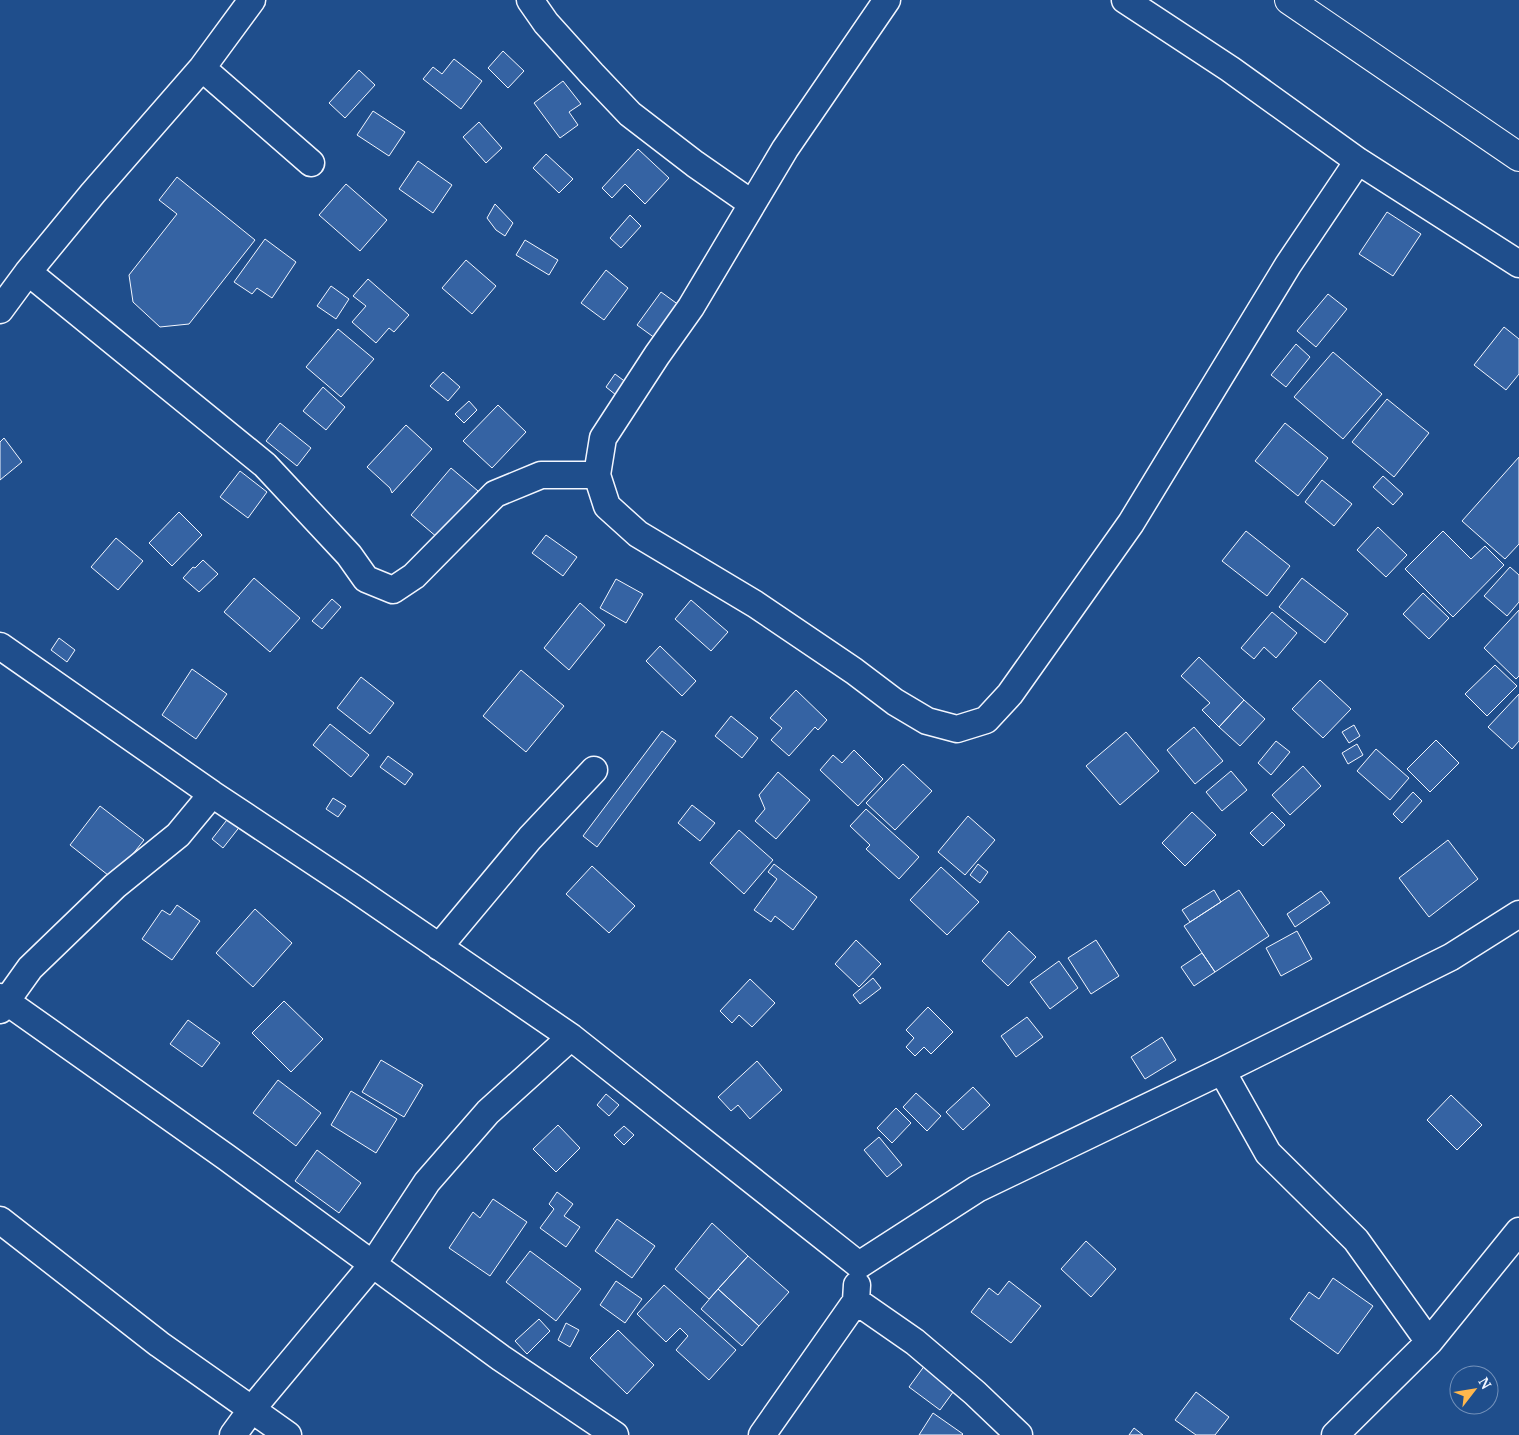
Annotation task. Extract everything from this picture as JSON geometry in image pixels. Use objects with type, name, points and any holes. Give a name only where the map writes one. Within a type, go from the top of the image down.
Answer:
[{"type":"main road","points":[[1289,0],[1519,157]]},
{"type":"street","points":[[0,310],[28,272],[93,194],[202,68],[252,0]]},
{"type":"street","points":[[530,0],[546,23],[630,114],[695,164],[751,203]]},
{"type":"street","points":[[887,0],[785,149],[690,307],[603,438],[597,475],[607,506],[638,534],[755,604],[854,671],[895,702],[927,721],[957,729],[986,720],[1010,694],[1130,523],[1288,264],[1358,161]]},
{"type":"street","points":[[1125,0],[1230,69],[1358,161],[1519,264]]},
{"type":"street","points":[[202,68],[311,163]]},
{"type":"street","points":[[28,272],[265,465],[348,555],[366,579],[393,590],[414,576],[495,494],[540,475],[597,475]]},
{"type":"street","points":[[0,646],[212,794],[571,1037],[859,1265]]},
{"type":"street","points":[[440,947],[530,838],[594,770]]},
{"type":"street","points":[[212,794],[178,835],[115,886],[30,968],[2,1002],[218,1151],[501,1358],[615,1435]]},
{"type":"street","points":[[859,1265],[977,1189],[1222,1071],[1451,957],[1519,914]]},
{"type":"street","points":[[233,1435],[252,1409],[373,1264],[427,1182],[488,1112],[571,1037]]},
{"type":"street","points":[[1222,1071],[1268,1153],[1356,1240],[1429,1342]]},
{"type":"street","points":[[0,1220],[160,1344],[288,1435]]},
{"type":"street","points":[[1335,1435],[1429,1342],[1519,1231]]},
{"type":"street","points":[[762,1435],[856,1301],[859,1265]]},
{"type":"street","points":[[856,1301],[915,1342],[975,1393],[1019,1435]]},
{"type":"building","points":[[503,51],[524,71],[508,88],[488,68]]},
{"type":"building","points":[[454,59],[482,81],[461,109],[423,79],[433,67],[442,74]]},
{"type":"building","points":[[359,70],[375,85],[345,118],[329,103]]},
{"type":"building","points":[[563,81],[581,104],[569,112],[578,125],[560,138],[534,103]]},
{"type":"building","points":[[373,111],[405,132],[389,156],[357,135]]},
{"type":"building","points":[[479,122],[502,148],[486,163],[463,137]]},
{"type":"building","points":[[638,149],[669,178],[645,204],[625,184],[612,198],[602,188]]},
{"type":"building","points":[[546,154],[573,179],[559,193],[533,168]]},
{"type":"building","points":[[418,161],[452,185],[433,213],[399,189]]},
{"type":"building","points":[[177,177],[255,240],[189,324],[160,327],[133,302],[129,275],[177,214],[159,200]]},
{"type":"building","points":[[346,184],[387,220],[360,251],[319,215]]},
{"type":"building","points":[[495,204],[513,223],[505,236],[496,230],[487,218]]},
{"type":"building","points":[[1387,212],[1421,234],[1393,276],[1359,254]]},
{"type":"building","points":[[630,215],[641,226],[621,248],[610,238]]},
{"type":"building","points":[[265,239],[296,262],[272,298],[257,288],[252,294],[234,282]]},
{"type":"building","points":[[525,240],[558,260],[549,275],[516,255]]},
{"type":"building","points":[[466,260],[496,286],[472,314],[442,288]]},
{"type":"building","points":[[606,270],[628,288],[604,320],[581,303]]},
{"type":"building","points":[[368,279],[409,315],[394,332],[389,328],[376,343],[352,322],[366,306],[353,296]]},
{"type":"building","points":[[331,286],[349,299],[336,319],[317,306]]},
{"type":"building","points":[[661,292],[683,308],[659,341],[637,325]]},
{"type":"building","points":[[1328,294],[1347,309],[1316,347],[1297,331]]},
{"type":"building","points":[[1504,327],[1519,339],[1519,374],[1506,390],[1474,365]]},
{"type":"building","points":[[338,329],[374,359],[341,397],[306,367]]},
{"type":"building","points":[[1296,344],[1310,357],[1286,387],[1271,375]]},
{"type":"building","points":[[1333,352],[1382,394],[1343,439],[1294,397]]},
{"type":"building","points":[[443,372],[460,387],[448,401],[430,386]]},
{"type":"building","points":[[615,374],[631,386],[621,399],[606,387]]},
{"type":"building","points":[[323,387],[345,407],[326,430],[303,411]]},
{"type":"building","points":[[1387,399],[1429,433],[1394,477],[1352,442]]},
{"type":"building","points":[[469,401],[477,410],[464,423],[455,414]]},
{"type":"building","points":[[498,405],[526,432],[492,468],[463,441]]},
{"type":"building","points":[[280,423],[311,448],[297,466],[266,441]]},
{"type":"building","points":[[1285,423],[1328,458],[1298,496],[1255,461]]},
{"type":"building","points":[[406,425],[432,449],[392,493],[390,488],[367,467]]},
{"type":"building","points":[[4,438],[22,462],[0,480],[0,442]]},
{"type":"building","points":[[1519,457],[1519,544],[1505,559],[1462,521]]},
{"type":"building","points":[[451,468],[478,491],[438,538],[411,515]]},
{"type":"building","points":[[240,471],[267,492],[248,518],[220,497]]},
{"type":"building","points":[[1383,476],[1403,494],[1393,505],[1373,487]]},
{"type":"building","points":[[1322,480],[1352,504],[1334,526],[1305,502]]},
{"type":"building","points":[[179,512],[202,535],[172,566],[149,543]]},
{"type":"building","points":[[1378,527],[1407,555],[1386,577],[1357,550]]},
{"type":"building","points":[[1246,531],[1290,566],[1267,596],[1222,561]]},
{"type":"building","points":[[1443,531],[1471,559],[1485,546],[1504,565],[1453,617],[1405,569]]},
{"type":"building","points":[[546,535],[577,557],[563,576],[532,553]]},
{"type":"building","points":[[116,538],[143,561],[118,590],[91,567]]},
{"type":"building","points":[[203,560],[218,574],[199,592],[183,578]]},
{"type":"building","points":[[1510,567],[1519,575],[1519,602],[1507,616],[1484,596]]},
{"type":"building","points":[[254,578],[300,618],[270,652],[224,612]]},
{"type":"building","points":[[1302,578],[1348,614],[1325,643],[1279,607]]},
{"type":"building","points":[[616,579],[643,594],[626,623],[600,608]]},
{"type":"building","points":[[1423,593],[1449,618],[1429,639],[1403,614]]},
{"type":"building","points":[[332,599],[341,607],[322,629],[312,621]]},
{"type":"building","points":[[691,600],[728,632],[711,651],[675,619]]},
{"type":"building","points":[[580,603],[605,625],[569,670],[544,648]]},
{"type":"building","points":[[1519,610],[1519,676],[1516,679],[1484,648]]},
{"type":"building","points":[[1272,612],[1297,633],[1276,658],[1264,647],[1254,659],[1241,648]]},
{"type":"building","points":[[59,638],[75,650],[67,662],[51,650]]},
{"type":"building","points":[[660,646],[696,681],[682,696],[646,661]]},
{"type":"building","points":[[1199,657],[1244,700],[1219,727],[1202,710],[1210,703],[1181,676]]},
{"type":"building","points":[[1495,665],[1517,686],[1487,716],[1465,694]]},
{"type":"building","points":[[192,669],[227,694],[196,739],[162,715]]},
{"type":"building","points":[[521,670],[564,706],[526,752],[483,716]]},
{"type":"building","points":[[361,677],[394,703],[370,734],[337,708]]},
{"type":"building","points":[[1320,680],[1351,709],[1323,738],[1292,709]]},
{"type":"building","points":[[796,690],[827,720],[818,730],[815,727],[789,756],[771,740],[782,728],[770,718]]},
{"type":"building","points":[[1519,694],[1519,741],[1512,749],[1488,727]]},
{"type":"building","points":[[1244,700],[1265,719],[1240,746],[1219,727]]},
{"type":"building","points":[[731,716],[758,738],[742,758],[715,736]]},
{"type":"building","points":[[330,724],[369,755],[351,777],[313,745]]},
{"type":"building","points":[[1354,725],[1360,736],[1349,743],[1342,732]]},
{"type":"building","points":[[1194,727],[1223,761],[1195,784],[1167,750]]},
{"type":"building","points":[[662,731],[676,741],[597,847],[583,836]]},
{"type":"building","points":[[1126,732],[1159,771],[1120,805],[1086,766]]},
{"type":"building","points":[[1436,740],[1459,763],[1430,792],[1407,769]]},
{"type":"building","points":[[1276,741],[1290,752],[1271,775],[1258,763]]},
{"type":"building","points":[[1357,744],[1363,755],[1348,764],[1342,753]]},
{"type":"building","points":[[1376,749],[1409,778],[1390,800],[1357,771]]},
{"type":"building","points":[[854,750],[883,779],[858,806],[820,770],[833,755],[842,763]]},
{"type":"building","points":[[388,756],[413,774],[405,785],[380,767]]},
{"type":"building","points":[[903,764],[932,791],[895,830],[866,803]]},
{"type":"building","points":[[1303,766],[1321,786],[1290,815],[1272,795]]},
{"type":"building","points":[[1231,771],[1247,790],[1222,811],[1206,792]]},
{"type":"building","points":[[778,772],[810,800],[776,839],[755,821],[765,809],[759,795]]},
{"type":"building","points":[[1413,792],[1422,801],[1402,823],[1393,814]]},
{"type":"building","points":[[333,798],[346,806],[338,817],[326,809]]},
{"type":"building","points":[[692,805],[715,823],[700,841],[678,823]]},
{"type":"building","points":[[100,806],[144,840],[113,879],[70,845]]},
{"type":"building","points":[[866,809],[919,857],[899,879],[866,849],[870,845],[850,826]]},
{"type":"building","points":[[1192,812],[1216,835],[1185,866],[1162,843]]},
{"type":"building","points":[[1272,812],[1285,825],[1263,846],[1250,833]]},
{"type":"building","points":[[230,816],[241,825],[223,848],[212,839]]},
{"type":"building","points":[[968,816],[995,840],[965,875],[938,852]]},
{"type":"building","points":[[739,830],[773,860],[744,894],[710,863]]},
{"type":"building","points":[[1448,840],[1478,879],[1429,917],[1399,878]]},
{"type":"building","points":[[774,864],[817,897],[793,930],[775,916],[771,922],[754,910],[777,879],[768,872]]},
{"type":"building","points":[[978,864],[988,872],[980,883],[970,875]]},
{"type":"building","points":[[592,866],[635,906],[609,933],[566,894]]},
{"type":"building","points":[[941,867],[979,902],[947,935],[910,900]]},
{"type":"building","points":[[1214,890],[1221,902],[1190,922],[1182,910]]},
{"type":"building","points":[[1239,890],[1269,936],[1215,972],[1184,926]]},
{"type":"building","points":[[1321,891],[1330,903],[1295,927],[1287,914]]},
{"type":"building","points":[[177,905],[200,921],[172,960],[142,939],[162,910],[170,915]]},
{"type":"building","points":[[255,909],[292,943],[253,987],[216,953]]},
{"type":"building","points":[[1009,931],[1036,957],[1008,986],[982,961]]},
{"type":"building","points":[[1297,931],[1312,959],[1281,976],[1266,948]]},
{"type":"building","points":[[856,940],[881,964],[859,987],[835,964]]},
{"type":"building","points":[[1096,940],[1119,976],[1091,994],[1068,958]]},
{"type":"building","points":[[1202,953],[1215,972],[1194,986],[1181,967]]},
{"type":"building","points":[[1059,961],[1078,988],[1050,1009],[1030,982]]},
{"type":"building","points":[[873,978],[881,988],[860,1004],[853,995]]},
{"type":"building","points":[[750,979],[775,1003],[752,1027],[739,1015],[732,1023],[720,1011]]},
{"type":"building","points":[[284,1001],[323,1039],[291,1072],[252,1033]]},
{"type":"building","points":[[928,1007],[953,1032],[931,1054],[924,1047],[915,1056],[906,1047],[914,1038],[906,1030]]},
{"type":"building","points":[[1027,1017],[1043,1037],[1016,1057],[1001,1036]]},
{"type":"building","points":[[188,1020],[220,1043],[202,1067],[170,1044]]},
{"type":"building","points":[[1162,1037],[1176,1060],[1145,1079],[1131,1057]]},
{"type":"building","points":[[381,1060],[423,1085],[404,1117],[362,1092]]},
{"type":"building","points":[[757,1061],[782,1090],[750,1119],[738,1105],[731,1111],[718,1097]]},
{"type":"building","points":[[278,1080],[321,1113],[296,1146],[253,1113]]},
{"type":"building","points":[[973,1087],[990,1105],[963,1130],[946,1112]]},
{"type":"building","points":[[351,1091],[397,1119],[376,1153],[331,1125]]},
{"type":"building","points":[[916,1093],[941,1116],[927,1131],[903,1107]]},
{"type":"building","points":[[606,1094],[619,1105],[609,1116],[597,1105]]},
{"type":"building","points":[[1451,1095],[1482,1125],[1457,1150],[1427,1120]]},
{"type":"building","points":[[896,1108],[911,1123],[892,1143],[877,1128]]},
{"type":"building","points":[[558,1125],[580,1148],[556,1172],[533,1149]]},
{"type":"building","points":[[624,1126],[634,1135],[624,1145],[614,1135]]},
{"type":"building","points":[[879,1137],[902,1165],[887,1177],[864,1150]]},
{"type":"building","points":[[317,1150],[361,1183],[339,1213],[295,1181]]},
{"type":"building","points":[[557,1192],[573,1204],[564,1216],[580,1227],[566,1247],[540,1228],[554,1209],[549,1204]]},
{"type":"building","points":[[493,1199],[527,1222],[490,1276],[449,1248],[473,1212],[480,1218]]},
{"type":"building","points":[[617,1219],[655,1246],[632,1278],[595,1251]]},
{"type":"building","points":[[712,1223],[748,1256],[709,1299],[675,1269]]},
{"type":"building","points":[[1086,1241],[1116,1269],[1091,1297],[1061,1269]]},
{"type":"building","points":[[530,1251],[581,1289],[556,1321],[506,1282]]},
{"type":"building","points":[[748,1256],[789,1292],[759,1326],[718,1289]]},
{"type":"building","points":[[1333,1278],[1373,1306],[1338,1354],[1290,1319],[1309,1292],[1319,1299]]},
{"type":"building","points":[[616,1281],[642,1299],[625,1323],[600,1305]]},
{"type":"building","points":[[1009,1281],[1041,1306],[1011,1343],[971,1312],[989,1288],[998,1295]]},
{"type":"building","points":[[664,1285],[736,1350],[709,1380],[676,1350],[688,1336],[680,1328],[666,1342],[637,1314]]},
{"type":"building","points":[[718,1289],[759,1326],[742,1346],[701,1309]]},
{"type":"building","points":[[539,1319],[550,1331],[527,1354],[515,1341]]},
{"type":"building","points":[[566,1323],[579,1330],[570,1347],[558,1340]]},
{"type":"building","points":[[618,1330],[654,1365],[627,1394],[590,1358]]},
{"type":"building","points":[[925,1365],[956,1388],[940,1410],[909,1387]]},
{"type":"building","points":[[1196,1392],[1229,1417],[1215,1435],[1196,1435],[1175,1420]]},
{"type":"building","points":[[933,1413],[963,1434],[919,1435]]},
{"type":"building","points":[[1134,1428],[1143,1435],[1129,1435]]}]
